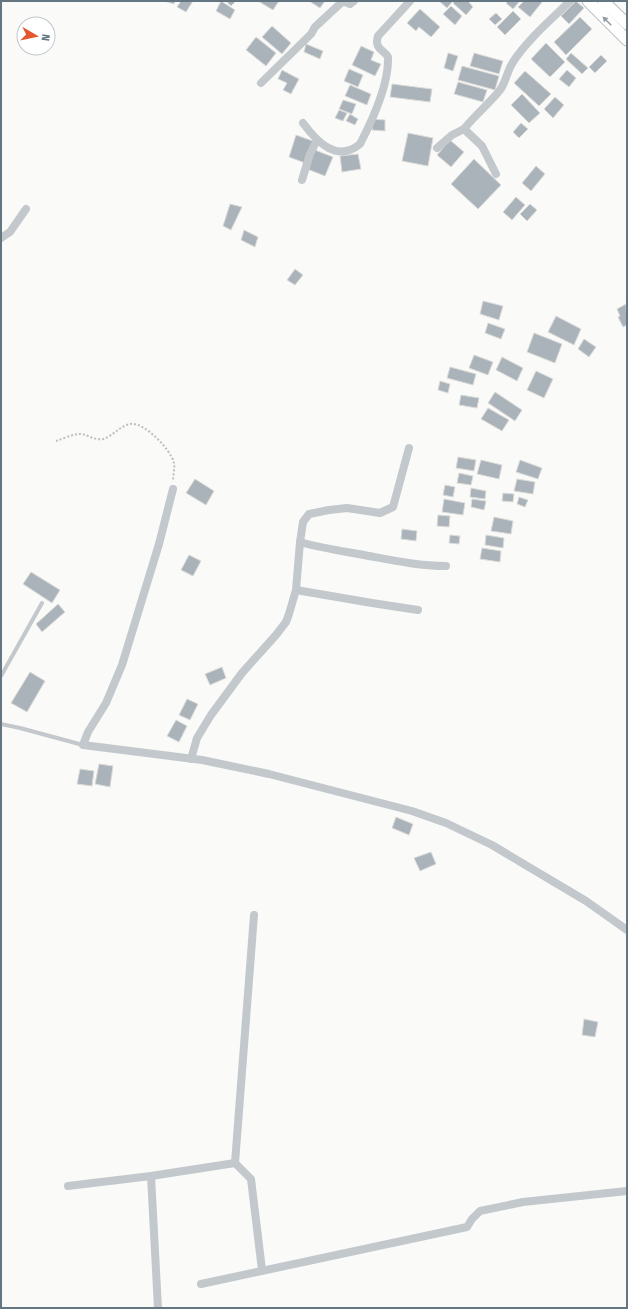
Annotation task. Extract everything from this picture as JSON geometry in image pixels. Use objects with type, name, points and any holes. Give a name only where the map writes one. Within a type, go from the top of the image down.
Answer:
[{"type":"main road","points":[[588,1],[627,40]]},
{"type":"main road","points":[[603,1],[627,24]]},
{"type":"street","points":[[261,83],[311,34],[315,27],[338,2],[343,1],[350,4],[354,1]]},
{"type":"street","points":[[303,123],[322,145],[330,149],[342,152],[355,148],[360,144],[378,101],[388,70],[388,57],[378,47],[378,36],[410,1]]},
{"type":"street","points":[[437,148],[452,135],[464,129],[489,103],[500,90],[512,63],[525,45],[570,1]]},
{"type":"street","points":[[464,129],[482,146],[496,174]]},
{"type":"street","points":[[302,180],[310,154],[317,140]]},
{"type":"street","points":[[1,238],[10,232],[26,209]]},
{"type":"street","points":[[191,759],[197,738],[211,716],[242,673],[286,622],[296,590],[303,522],[309,514],[329,510],[347,508],[380,513],[393,507],[409,448]]},
{"type":"street","points":[[174,489],[122,665],[106,703],[88,732],[84,745],[191,759],[269,774],[412,811],[446,823],[479,838],[586,901],[627,930]]},
{"type":"street","points":[[300,542],[322,548],[416,565],[446,566]]},
{"type":"street","points":[[296,590],[418,610]]},
{"type":"street","points":[[254,915],[235,1163],[251,1179],[262,1270]]},
{"type":"street","points":[[68,1186],[151,1176],[235,1163]]},
{"type":"street","points":[[151,1176],[158,1308]]},
{"type":"street","points":[[201,1284],[467,1227],[480,1210],[523,1202],[627,1191]]},
{"type":"lane","points":[[1,676],[42,603]]},
{"type":"lane","points":[[1,724],[84,745]]},
{"type":"path","points":[[56,441],[81,434],[102,439],[127,425],[134,423],[139,424],[151,432],[170,455],[173,461],[174,489]]},
{"type":"building","points":[[164,1],[175,1],[174,4]]},
{"type":"building","points":[[181,1],[193,1],[186,12],[177,7]]},
{"type":"building","points":[[221,1],[235,10],[230,19],[216,11]]},
{"type":"building","points":[[226,1],[236,1],[231,6]]},
{"type":"building","points":[[258,1],[279,1],[273,10]]},
{"type":"building","points":[[309,1],[325,1],[320,8]]},
{"type":"building","points":[[439,1],[453,1],[447,8]]},
{"type":"building","points":[[455,1],[468,1],[473,7],[466,15],[453,3]]},
{"type":"building","points":[[508,1],[520,1],[513,9],[506,3]]},
{"type":"building","points":[[524,1],[543,1],[530,17],[518,7]]},
{"type":"building","points":[[576,1],[584,8],[569,24],[561,16]]},
{"type":"building","points":[[451,6],[462,16],[455,25],[443,14]]},
{"type":"building","points":[[420,9],[440,27],[431,37],[419,27],[416,31],[407,23]]},
{"type":"building","points":[[513,11],[521,19],[505,35],[497,27]]},
{"type":"building","points":[[496,13],[502,19],[495,25],[489,19]]},
{"type":"building","points":[[580,17],[592,29],[566,55],[554,42]]},
{"type":"building","points":[[272,26],[291,43],[282,54],[262,37]]},
{"type":"building","points":[[256,37],[276,53],[266,66],[246,50]]},
{"type":"building","points":[[546,43],[565,62],[550,77],[531,59]]},
{"type":"building","points":[[306,44],[323,51],[320,59],[304,52]]},
{"type":"building","points":[[361,46],[374,52],[371,60],[381,64],[375,76],[352,65]]},
{"type":"building","points":[[448,53],[458,56],[453,71],[444,68]]},
{"type":"building","points":[[474,53],[503,61],[499,74],[470,66]]},
{"type":"building","points":[[571,53],[588,68],[582,74],[566,59]]},
{"type":"building","points":[[601,55],[607,61],[595,73],[589,67]]},
{"type":"building","points":[[462,66],[499,76],[495,90],[458,80]]},
{"type":"building","points":[[349,69],[363,75],[358,87],[344,81]]},
{"type":"building","points":[[282,70],[299,79],[291,94],[283,90],[287,83],[278,79]]},
{"type":"building","points":[[567,70],[576,78],[569,87],[559,79]]},
{"type":"building","points":[[525,71],[551,94],[539,106],[514,83]]},
{"type":"building","points":[[458,82],[487,90],[483,102],[454,94]]},
{"type":"building","points":[[392,84],[432,89],[430,102],[390,97]]},
{"type":"building","points":[[350,85],[371,94],[367,105],[345,96]]},
{"type":"building","points":[[522,94],[540,113],[529,123],[511,105]]},
{"type":"building","points":[[555,97],[564,105],[553,118],[544,109]]},
{"type":"building","points":[[343,100],[356,104],[352,114],[339,109]]},
{"type":"building","points":[[339,110],[347,113],[343,121],[335,118]]},
{"type":"building","points":[[350,114],[358,119],[355,125],[346,121]]},
{"type":"building","points":[[373,119],[385,120],[385,131],[372,130]]},
{"type":"building","points":[[521,123],[528,129],[519,138],[513,132]]},
{"type":"building","points":[[408,133],[433,138],[428,166],[402,161]]},
{"type":"building","points":[[296,135],[313,141],[305,163],[289,157]]},
{"type":"building","points":[[450,140],[464,152],[451,167],[437,155]]},
{"type":"building","points":[[315,150],[333,157],[325,176],[307,169]]},
{"type":"building","points":[[358,154],[361,169],[342,172],[340,156]]},
{"type":"building","points":[[474,159],[501,185],[478,209],[451,184]]},
{"type":"building","points":[[536,166],[545,174],[531,191],[522,183]]},
{"type":"building","points":[[516,197],[525,205],[512,220],[503,212]]},
{"type":"building","points":[[230,204],[242,207],[231,230],[223,226]]},
{"type":"building","points":[[530,204],[537,210],[527,221],[520,214]]},
{"type":"building","points":[[244,230],[258,237],[255,247],[241,240]]},
{"type":"building","points":[[295,269],[303,275],[295,285],[287,280]]},
{"type":"building","points":[[483,301],[503,306],[499,320],[480,314]]},
{"type":"building","points":[[626,304],[627,325],[623,327],[618,317],[620,316],[617,309]]},
{"type":"building","points":[[556,316],[581,329],[574,345],[548,332]]},
{"type":"building","points":[[488,323],[505,329],[501,339],[485,333]]},
{"type":"building","points":[[534,333],[562,344],[555,363],[527,352]]},
{"type":"building","points":[[584,339],[596,347],[589,357],[578,349]]},
{"type":"building","points":[[474,355],[493,362],[488,375],[469,368]]},
{"type":"building","points":[[502,357],[523,368],[517,381],[496,370]]},
{"type":"building","points":[[450,367],[476,374],[473,385],[447,378]]},
{"type":"building","points":[[536,371],[553,379],[544,398],[527,390]]},
{"type":"building","points":[[440,381],[450,384],[448,393],[438,390]]},
{"type":"building","points":[[495,392],[522,410],[515,421],[488,403]]},
{"type":"building","points":[[461,395],[479,398],[477,408],[459,405]]},
{"type":"building","points":[[488,408],[509,420],[502,431],[481,419]]},
{"type":"building","points":[[458,457],[476,460],[474,471],[456,468]]},
{"type":"building","points":[[481,460],[502,465],[499,479],[477,474]]},
{"type":"building","points":[[520,460],[542,468],[538,479],[516,472]]},
{"type":"building","points":[[459,473],[473,476],[471,485],[457,483]]},
{"type":"building","points":[[195,479],[214,491],[206,505],[186,493]]},
{"type":"building","points":[[517,479],[535,482],[533,494],[514,491]]},
{"type":"building","points":[[445,485],[455,487],[453,497],[443,495]]},
{"type":"building","points":[[471,488],[486,491],[485,499],[470,497]]},
{"type":"building","points":[[503,493],[514,494],[513,502],[502,501]]},
{"type":"building","points":[[519,497],[528,500],[525,507],[517,504]]},
{"type":"building","points":[[444,499],[465,503],[463,515],[442,512]]},
{"type":"building","points":[[472,499],[486,501],[484,510],[471,507]]},
{"type":"building","points":[[438,515],[450,516],[449,527],[437,526]]},
{"type":"building","points":[[494,517],[513,521],[511,534],[491,531]]},
{"type":"building","points":[[402,529],[417,531],[416,541],[401,539]]},
{"type":"building","points":[[450,535],[460,536],[459,544],[449,543]]},
{"type":"building","points":[[486,535],[504,538],[503,548],[485,545]]},
{"type":"building","points":[[482,548],[501,551],[500,562],[480,559]]},
{"type":"building","points":[[189,555],[201,561],[193,576],[181,570]]},
{"type":"building","points":[[31,572],[60,590],[52,603],[23,584]]},
{"type":"building","points":[[58,604],[65,612],[42,632],[36,624]]},
{"type":"building","points":[[222,667],[226,678],[210,685],[205,674]]},
{"type":"building","points":[[30,672],[45,681],[27,712],[11,703]]},
{"type":"building","points":[[187,699],[198,704],[190,720],[179,715]]},
{"type":"building","points":[[176,720],[187,726],[179,742],[167,736]]},
{"type":"building","points":[[99,764],[113,766],[110,787],[95,784]]},
{"type":"building","points":[[80,769],[94,771],[92,786],[77,784]]},
{"type":"building","points":[[396,817],[413,824],[409,835],[392,828]]},
{"type":"building","points":[[431,852],[436,864],[420,871],[414,858]]},
{"type":"building","points":[[584,1019],[598,1022],[595,1037],[582,1035]]}]
